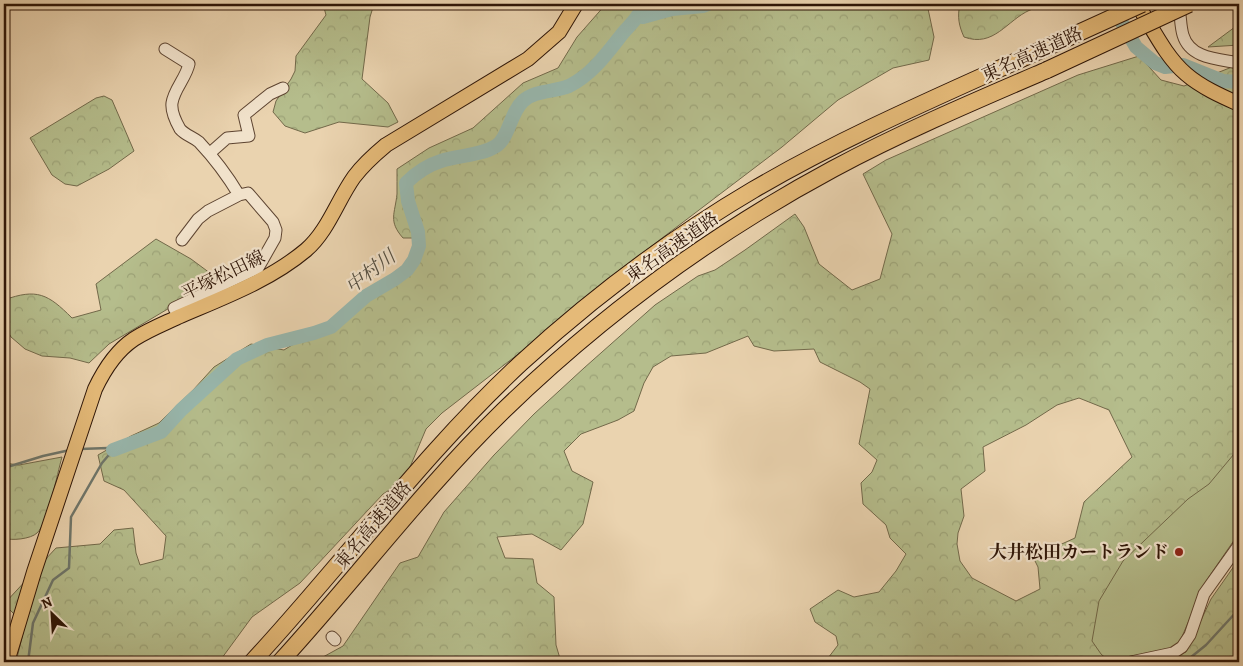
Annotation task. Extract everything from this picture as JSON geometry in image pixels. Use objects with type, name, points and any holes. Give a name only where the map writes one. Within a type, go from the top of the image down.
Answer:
[{"type":"highway","name":"東名高速道路","points":[[252,662],[432,453],[521,364],[614,285],[697,225],[753,190],[822,152],[918,105],[1142,4]]},
{"type":"highway","name":"東名高速道路","points":[[280,662],[462,453],[547,370],[604,321],[710,243],[790,193],[919,126],[1048,70],[1189,4]]},
{"type":"main road","name":"平塚松田線","points":[[7,662],[34,572],[95,389],[113,358],[133,340],[255,283],[306,249],[323,230],[353,178],[366,162],[386,145],[528,59],[559,32],[576,4]]},
{"type":"main road","points":[[1138,4],[1164,48],[1185,74],[1221,96],[1239,104]]},
{"type":"street","points":[[1178,4],[1182,33],[1186,43],[1193,51],[1204,56],[1239,63]]},
{"type":"street","points":[[165,49],[189,64],[174,96],[172,106],[177,122],[184,133],[195,138],[224,169],[238,195]]},
{"type":"street","points":[[210,153],[227,138],[249,136],[244,115],[270,94],[283,88]]},
{"type":"street","points":[[179,317],[174,308],[258,268],[275,238],[276,230],[274,222],[248,193],[238,195],[208,211],[198,219],[182,240]]},
{"type":"street","points":[[1131,662],[1174,653],[1182,648],[1190,635],[1204,594],[1239,545]]},
{"type":"green space","points":[[323,4],[374,4],[370,17],[362,79],[388,103],[398,122],[388,127],[339,122],[305,133],[285,126],[273,112],[276,101],[295,71],[296,56],[326,15]]},
{"type":"green space","points":[[606,4],[643,4],[661,9],[692,4],[927,4],[934,37],[929,60],[893,68],[838,100],[782,147],[649,248],[526,348],[442,413],[426,429],[410,467],[394,487],[383,494],[300,583],[252,617],[219,662],[16,662],[25,625],[4,604],[56,548],[100,544],[114,530],[133,528],[136,553],[140,565],[163,559],[166,536],[124,490],[104,481],[98,455],[159,423],[214,367],[251,344],[284,350],[382,289],[419,254],[416,238],[403,238],[395,227],[394,212],[397,194],[397,169],[429,148],[473,128],[523,83],[558,68],[577,37]]},
{"type":"green space","points":[[960,4],[1083,4],[1070,9],[1036,8],[1022,14],[992,36],[984,39],[975,39],[964,37],[962,33],[959,17]]},
{"type":"green space","points":[[1239,24],[1239,45],[1208,47]]},
{"type":"green space","points":[[1139,56],[1161,80],[1184,86],[1232,67],[1239,69],[1239,459],[1116,662],[825,662],[838,645],[836,636],[815,622],[810,609],[838,590],[854,597],[879,592],[896,571],[906,554],[890,538],[886,525],[863,504],[861,483],[872,472],[877,460],[859,444],[870,389],[820,362],[814,349],[774,351],[754,346],[748,336],[706,353],[671,356],[653,367],[644,383],[634,411],[618,420],[581,434],[564,451],[572,471],[593,482],[583,524],[561,550],[532,534],[497,537],[505,558],[533,559],[537,583],[554,597],[556,645],[561,662],[314,662],[343,646],[400,563],[418,557],[444,512],[494,455],[534,414],[655,305],[698,276],[715,270],[795,214],[804,227],[819,264],[852,290],[880,279],[892,234],[863,174],[886,160],[1078,75]],"holes":[[[1079,398],[1109,410],[1132,457],[1084,502],[1075,538],[1033,557],[1038,567],[1040,589],[1016,601],[972,578],[960,561],[957,544],[958,533],[964,516],[961,489],[985,471],[983,447],[1026,425],[1057,405]]]},
{"type":"green space","points":[[104,96],[112,100],[134,151],[109,169],[77,186],[65,184],[52,175],[30,138],[96,98]]},
{"type":"green space","points":[[156,239],[191,259],[218,279],[109,344],[89,363],[70,358],[42,356],[25,349],[11,337],[4,325],[4,300],[25,294],[34,294],[56,303],[72,318],[101,310],[96,284]]},
{"type":"green space","name":"大井松田カートランド","points":[[1239,448],[1239,533],[1206,581],[1181,639],[1174,648],[1125,662],[1110,662],[1101,654],[1092,641],[1099,601],[1123,561],[1188,499],[1209,484]]},
{"type":"green space","points":[[62,457],[41,528],[30,537],[4,538],[4,463],[19,465]]},
{"type":"green space","points":[[1239,559],[1239,662],[1183,662],[1181,660],[1178,662],[1153,662],[1186,652],[1211,599]]},
{"type":"waterway","points":[[631,4],[638,15]]},
{"type":"waterway","name":"中村川","points":[[113,450],[161,432],[181,410],[237,359],[267,345],[331,327],[366,296],[407,270],[414,260],[419,246],[418,232],[408,201],[406,183],[418,173],[441,161],[476,154],[496,146],[504,137],[515,112],[523,101],[539,93],[569,86],[585,76],[638,15],[643,17],[672,9],[708,4]]},
{"type":"waterway","name":"中村川","points":[[1111,4],[1136,47],[1155,63],[1165,67],[1183,65],[1223,81],[1239,82]]},
{"type":"waterway","points":[[28,662],[33,623],[53,580],[69,568],[71,517],[102,463],[113,450],[108,448],[80,449]]},
{"type":"waterway","name":"中村川","points":[[4,468],[70,450]]},
{"type":"waterway","points":[[1185,662],[1206,645],[1239,609]]},
{"type":"place","name":"大井松田カートランド","points":[[1179,552]]}]
